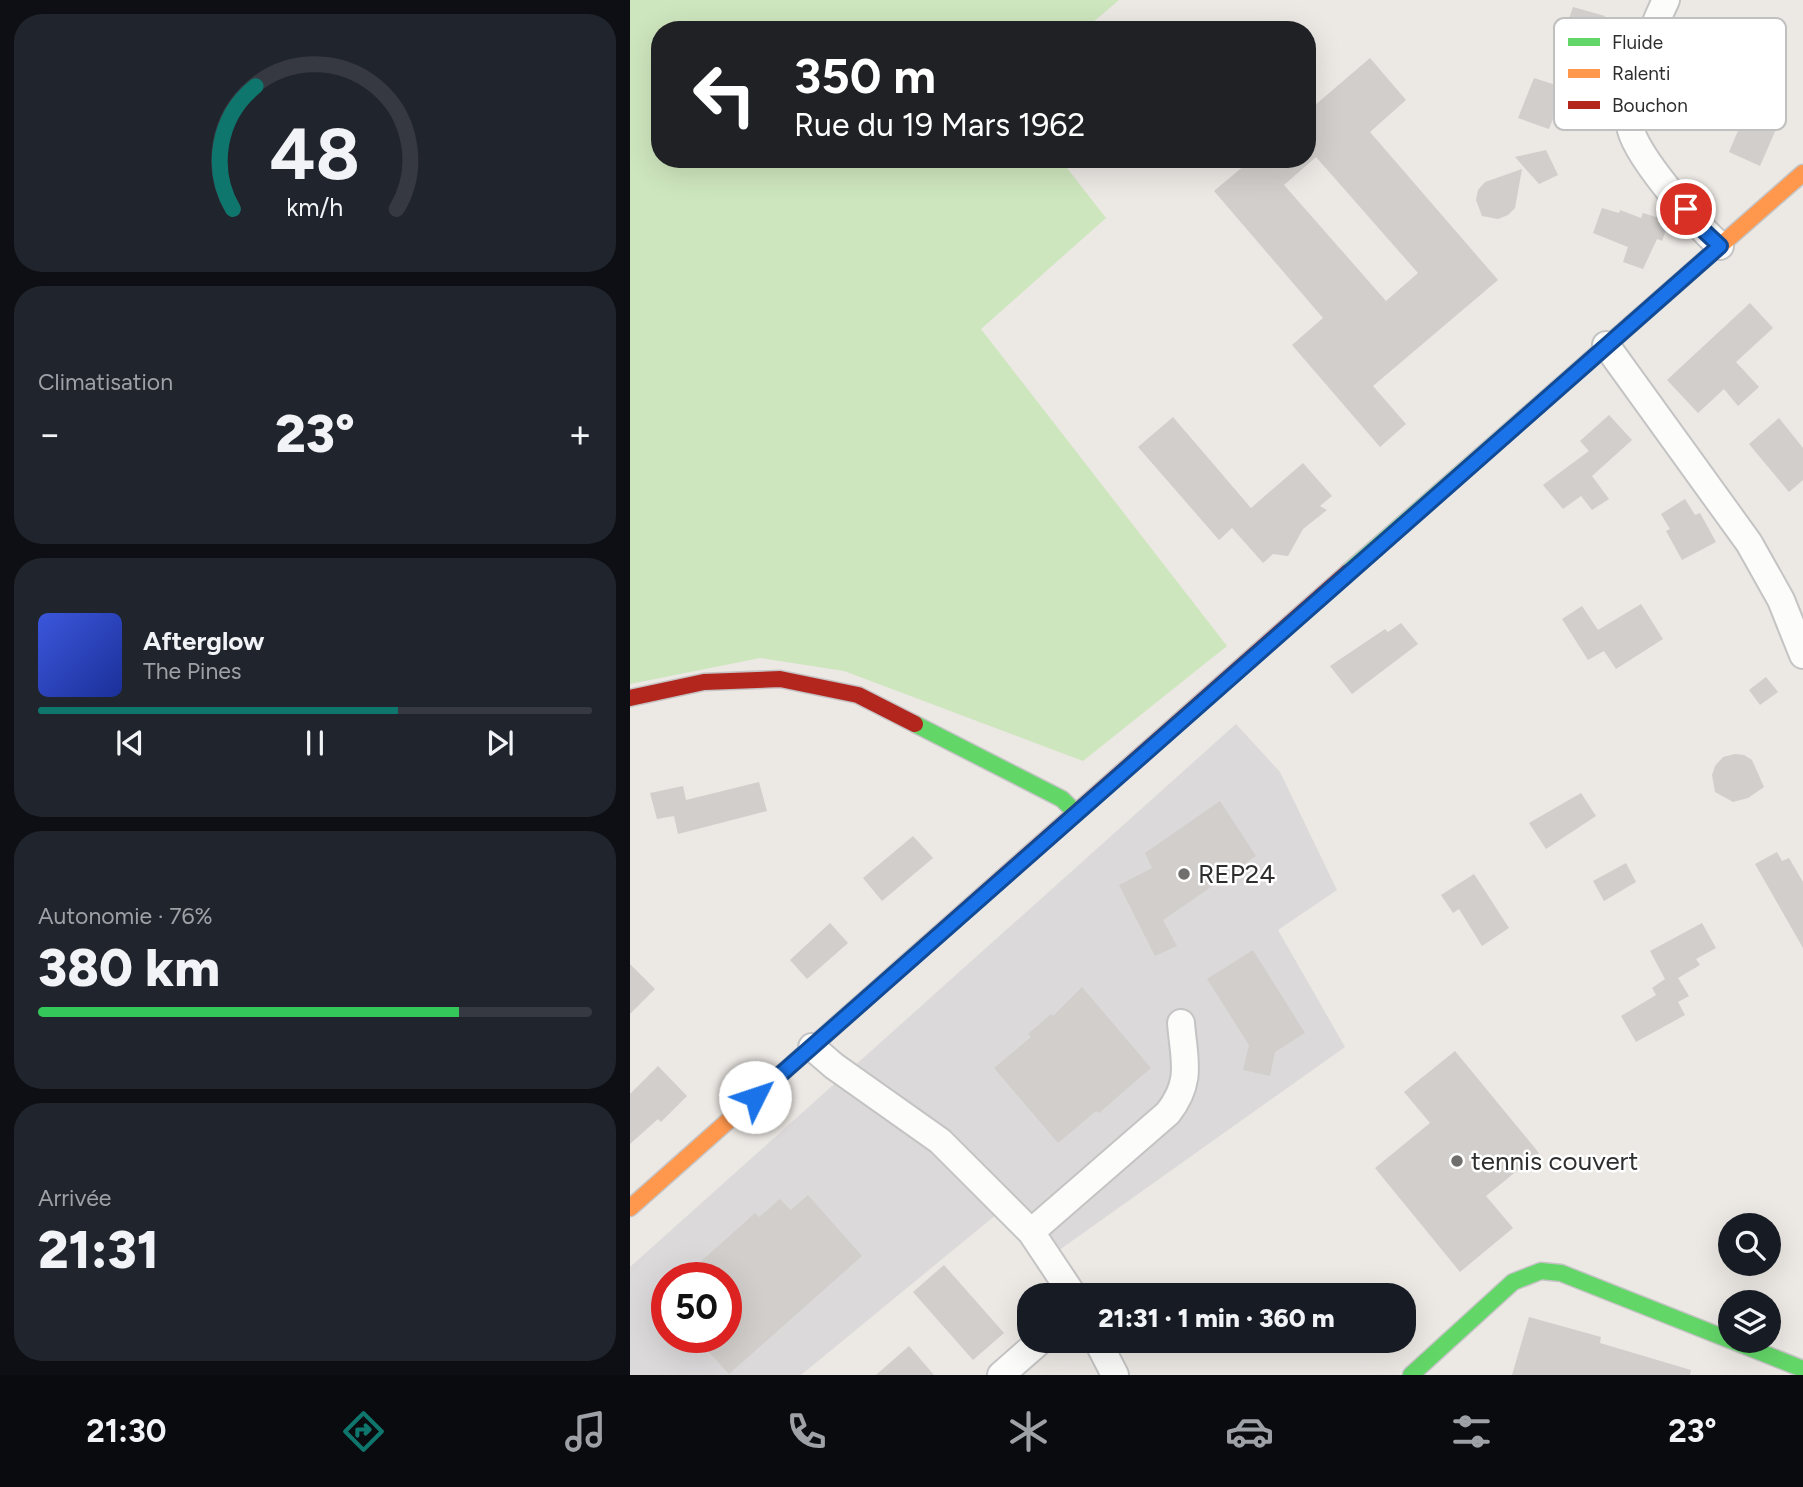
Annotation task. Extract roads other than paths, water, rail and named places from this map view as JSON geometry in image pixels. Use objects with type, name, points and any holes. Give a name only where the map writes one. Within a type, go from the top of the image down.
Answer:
[{"type":"main road","points":[[630,1208],[1803,173]]},
{"type":"main road","points":[[630,698],[704,682],[780,679],[858,695],[1062,799],[1076,813]]},
{"type":"main road","points":[[1411,1375],[1513,1282],[1541,1271],[1561,1273],[1803,1369]]},
{"type":"street","points":[[1660,18],[1667,0]]},
{"type":"street","points":[[1631,130],[1637,146],[1651,166],[1703,230],[1720,246]]},
{"type":"street","points":[[1606,345],[1749,543],[1781,600],[1803,655]]},
{"type":"street","points":[[1031,1232],[1168,1113],[1180,1097],[1186,1076],[1181,1023]]},
{"type":"street","points":[[812,1047],[834,1066],[940,1141],[1031,1232],[1065,1283]]},
{"type":"street","points":[[1001,1375],[1026,1353]]},
{"type":"street","points":[[1104,1353],[1115,1375]]},
{"type":"place","name":"REP24","points":[[1184,874]]},
{"type":"place","name":"tennis couvert","points":[[1457,1161]]}]
